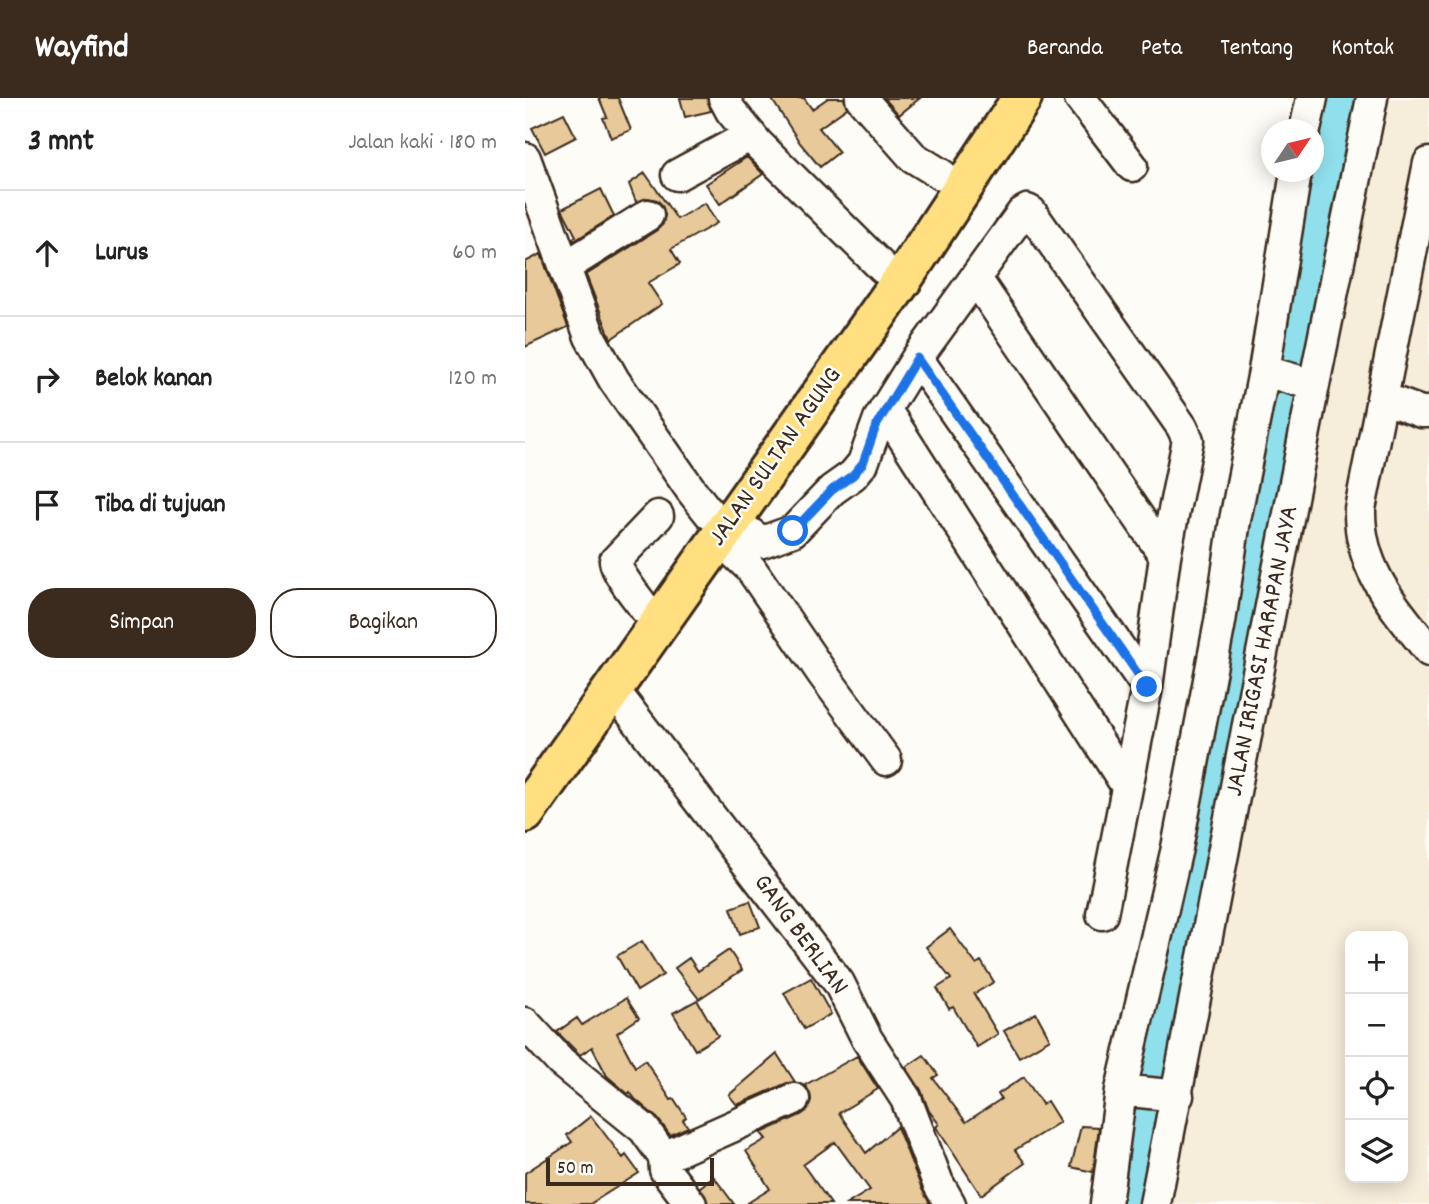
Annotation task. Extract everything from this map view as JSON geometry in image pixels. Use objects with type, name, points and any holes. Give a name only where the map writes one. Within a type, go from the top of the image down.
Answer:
[{"type":"highway","name":"JALAN SULTAN AGUNG","points":[[525,813],[721,524],[942,175],[994,98]]},
{"type":"highway","name":"JALAN SULTAN AGUNG","points":[[525,766],[645,609],[721,524],[904,277],[1023,98]]},
{"type":"street","points":[[724,98],[751,135],[883,268]]},
{"type":"street","points":[[861,98],[913,158],[942,175]]},
{"type":"street","points":[[1080,98],[1132,166]]},
{"type":"street","points":[[1307,119],[1312,98]]},
{"type":"street","name":"JALAN IRIGASI HARAPAN JAYA","points":[[1156,1204],[1173,1095],[1200,852],[1286,377],[1372,98]]},
{"type":"street","points":[[677,176],[751,135]]},
{"type":"street","points":[[525,158],[532,198],[565,267],[586,328],[614,380],[691,490],[721,524],[822,673],[886,760]]},
{"type":"street","points":[[1429,163],[1360,509],[1364,547],[1380,586],[1429,651]]},
{"type":"street","points":[[1106,1204],[1128,1090],[1200,852],[1220,622],[1235,520],[1286,377],[1296,182]]},
{"type":"street","points":[[721,524],[762,542],[793,531],[832,490],[853,475],[863,463],[885,409],[917,358],[1022,213],[1027,210],[1031,212],[1186,434],[1188,448],[1165,556],[1147,687],[1102,914]]},
{"type":"street","points":[[565,267],[648,215]]},
{"type":"street","points":[[976,279],[1165,556]]},
{"type":"street","points":[[917,358],[1147,687]]},
{"type":"street","points":[[1384,398],[1421,412],[1429,412]]},
{"type":"street","points":[[885,409],[1126,785]]},
{"type":"street","points":[[645,609],[618,572],[615,561],[658,516]]},
{"type":"street","name":"GANG BERLIAN","points":[[612,688],[839,983],[867,1039],[906,1099],[937,1183],[950,1204]]},
{"type":"street","points":[[525,1023],[561,1062],[644,1129],[664,1157],[665,1170],[691,1204]]},
{"type":"street","points":[[1128,1090],[1173,1095]]},
{"type":"street","points":[[664,1157],[794,1099]]},
{"type":"shaded area","points":[[1373,98],[1429,98],[1429,1204],[1159,1204]]},
{"type":"building","points":[[599,98],[618,98],[631,130],[611,138],[603,118],[607,117]]},
{"type":"building","points":[[680,98],[707,98],[711,111],[685,117]]},
{"type":"building","points":[[771,98],[804,98],[812,109],[828,98],[844,98],[847,108],[819,128],[839,152],[820,167],[800,143]]},
{"type":"building","points":[[884,98],[920,98],[899,115]]},
{"type":"building","points":[[564,113],[576,137],[545,153],[532,128]]},
{"type":"building","points":[[747,157],[763,174],[720,204],[706,184]]},
{"type":"building","points":[[645,173],[677,219],[705,203],[717,223],[671,249],[680,264],[648,283],[662,304],[611,339],[586,275],[663,224],[665,215],[662,205],[657,200],[648,198],[636,202],[629,184]]},
{"type":"building","points":[[601,189],[614,216],[574,241],[576,236],[562,209]]},
{"type":"building","points":[[541,254],[568,327],[525,347],[525,262]]},
{"type":"building","points":[[750,901],[760,927],[740,934],[731,908]]},
{"type":"building","points":[[950,929],[976,964],[981,961],[994,982],[974,994],[998,1034],[977,1047],[953,1007],[949,1009],[937,988],[951,979],[926,947]]},
{"type":"building","points":[[642,941],[663,975],[637,991],[617,956]]},
{"type":"building","points":[[729,950],[742,970],[699,999],[675,968],[689,958],[698,971]]},
{"type":"building","points":[[811,978],[831,1014],[804,1029],[784,993]]},
{"type":"building","points":[[626,998],[639,1018],[617,1033],[635,1067],[645,1060],[671,1100],[674,1099],[686,1117],[683,1120],[688,1127],[670,1135],[658,1119],[630,1092],[628,1094],[607,1076],[592,1047],[580,1055],[557,1032],[577,1018],[582,1025]]},
{"type":"building","points":[[697,1000],[718,1036],[695,1050],[673,1013]]},
{"type":"building","points":[[1036,1013],[1050,1039],[1019,1057],[1004,1031]]},
{"type":"building","points":[[777,1054],[795,1082],[737,1105],[729,1095]]},
{"type":"building","points":[[924,1055],[938,1075],[933,1078],[966,1122],[1001,1099],[998,1094],[1024,1077],[1042,1104],[1047,1101],[1060,1122],[1015,1150],[1025,1163],[981,1195],[936,1127],[939,1124],[929,1111],[921,1090],[906,1067]]},
{"type":"building","points":[[857,1056],[878,1089],[839,1113],[866,1153],[897,1127],[930,1204],[847,1204],[870,1190],[835,1142],[803,1165],[831,1204],[746,1204],[770,1189],[746,1151],[766,1139],[761,1133],[808,1110],[811,1100],[805,1085]]},
{"type":"building","points":[[591,1116],[623,1158],[626,1155],[639,1173],[590,1204],[525,1204],[525,1173],[572,1142],[567,1135]]},
{"type":"building","points":[[1081,1126],[1099,1127],[1093,1172],[1071,1167]]},
{"type":"building","points":[[714,1177],[734,1204],[708,1204],[700,1187]]},
{"type":"waterway","points":[[1127,1204],[1339,98]]},
{"type":"route","points":[[793,531],[832,490],[853,475],[863,463],[876,426],[917,358],[1147,687]]}]
